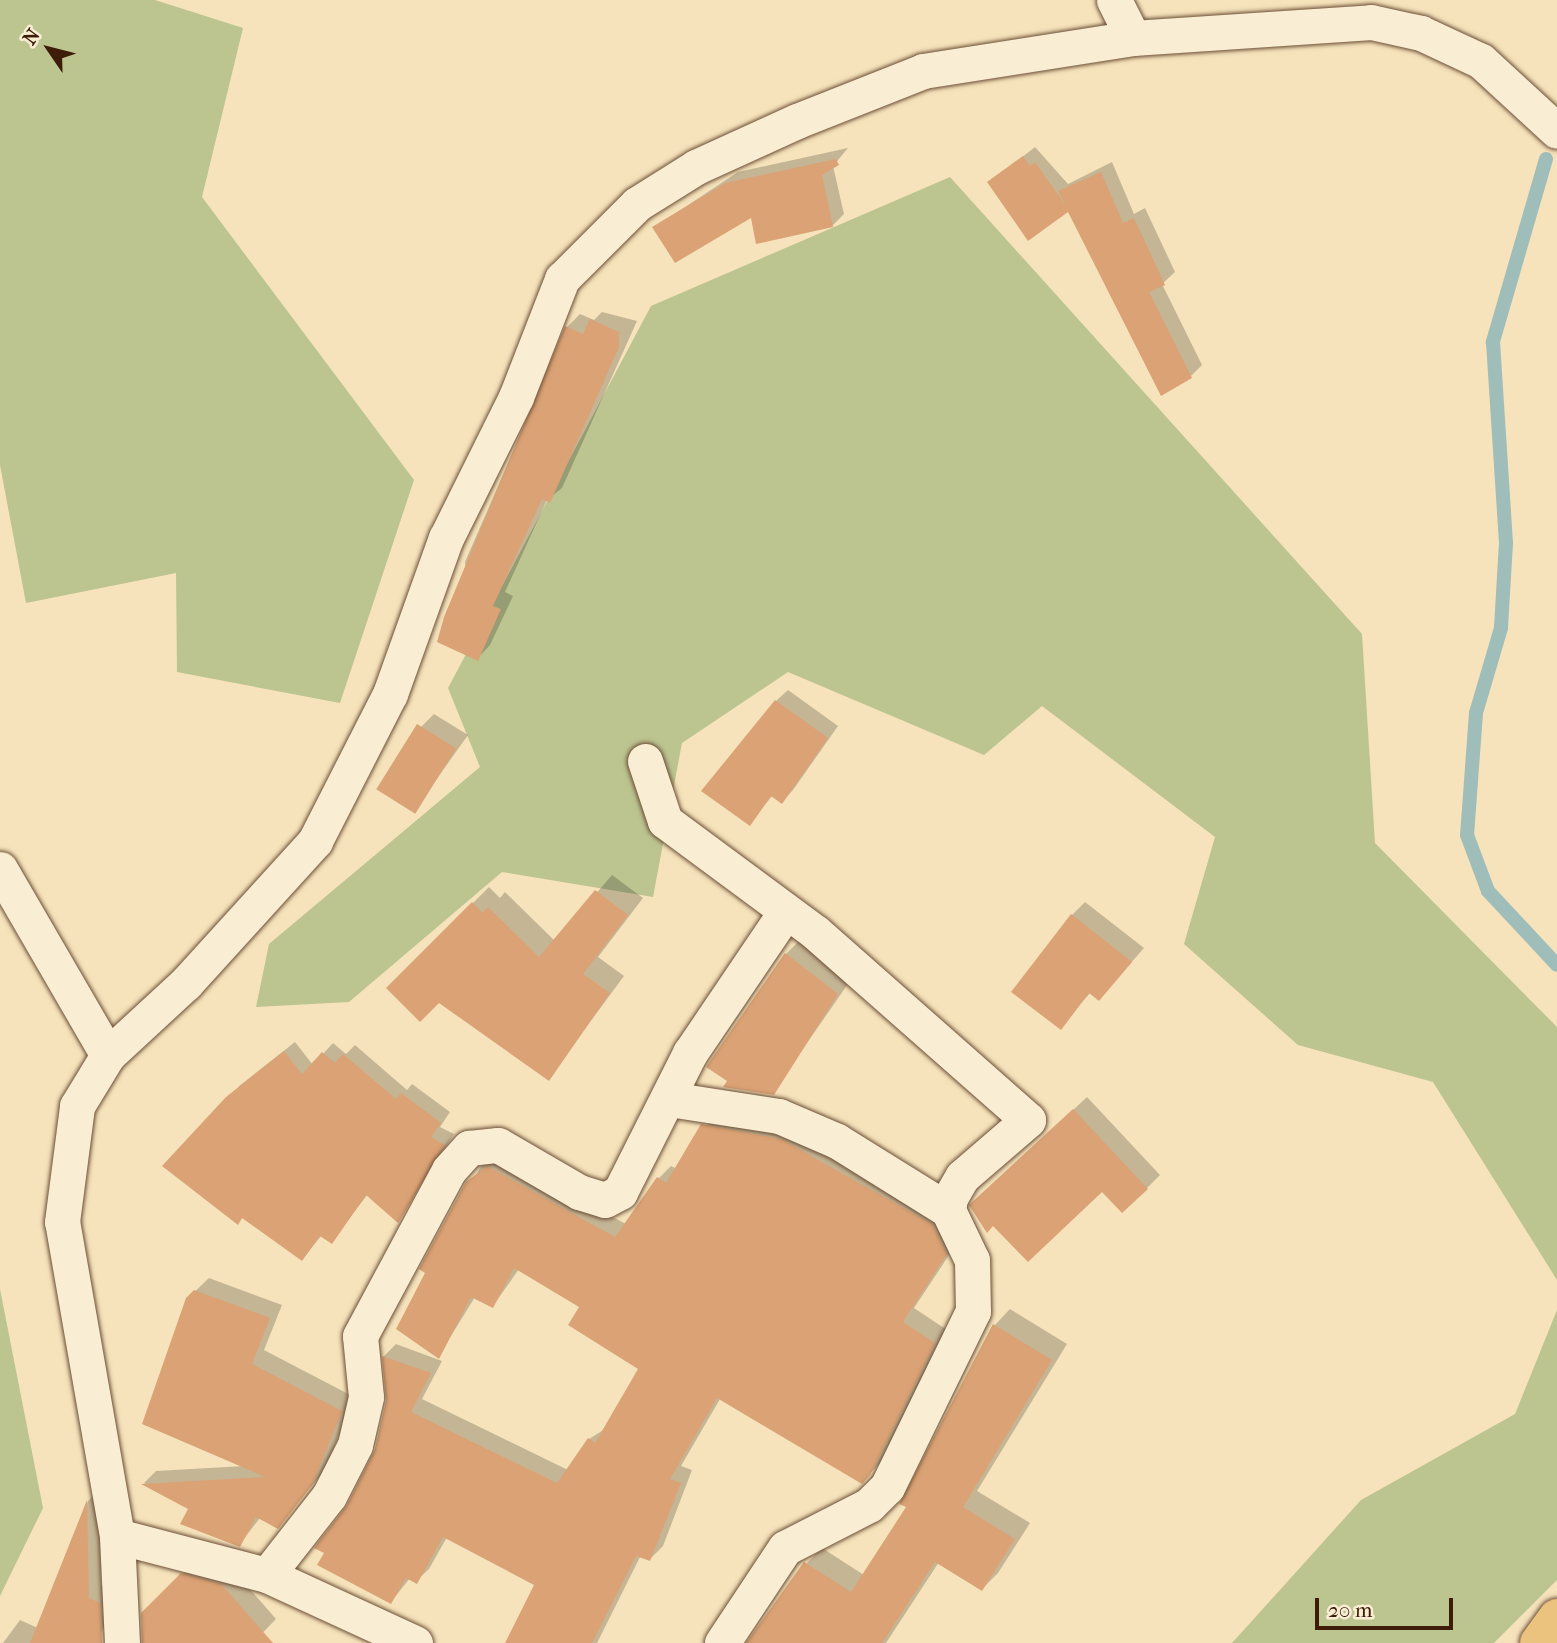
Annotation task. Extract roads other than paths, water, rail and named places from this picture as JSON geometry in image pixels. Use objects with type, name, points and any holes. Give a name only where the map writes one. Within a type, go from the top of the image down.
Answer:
[{"type":"highway","points":[[1539,1643],[1557,1618]]},
{"type":"street","points":[[1114,0],[1133,38]]},
{"type":"street","points":[[122,1643],[117,1536],[62,1222],[78,1107],[108,1055],[186,983],[315,841],[390,694],[446,538],[516,397],[562,279],[628,214],[696,166],[923,71],[1133,38],[1371,22],[1421,33],[1481,61],[1557,131]]},
{"type":"street","points":[[645,761],[665,821],[786,911],[976,1068],[1028,1120],[962,1177],[948,1210]]},
{"type":"street","points":[[0,869],[108,1055]]},
{"type":"street","points":[[267,1575],[330,1496],[355,1445],[366,1397],[360,1336],[449,1170],[469,1148],[498,1145],[605,1200],[636,1171],[690,1053],[786,911]]},
{"type":"street","points":[[669,1098],[779,1116],[837,1140],[948,1210],[972,1260],[973,1311],[950,1366],[887,1486],[869,1504],[785,1548],[722,1643]]},
{"type":"street","points":[[117,1536],[267,1575],[415,1643]]},
{"type":"waterway","points":[[1546,159],[1493,342],[1506,543],[1501,628],[1476,713],[1467,835],[1488,891],[1557,965]]}]
